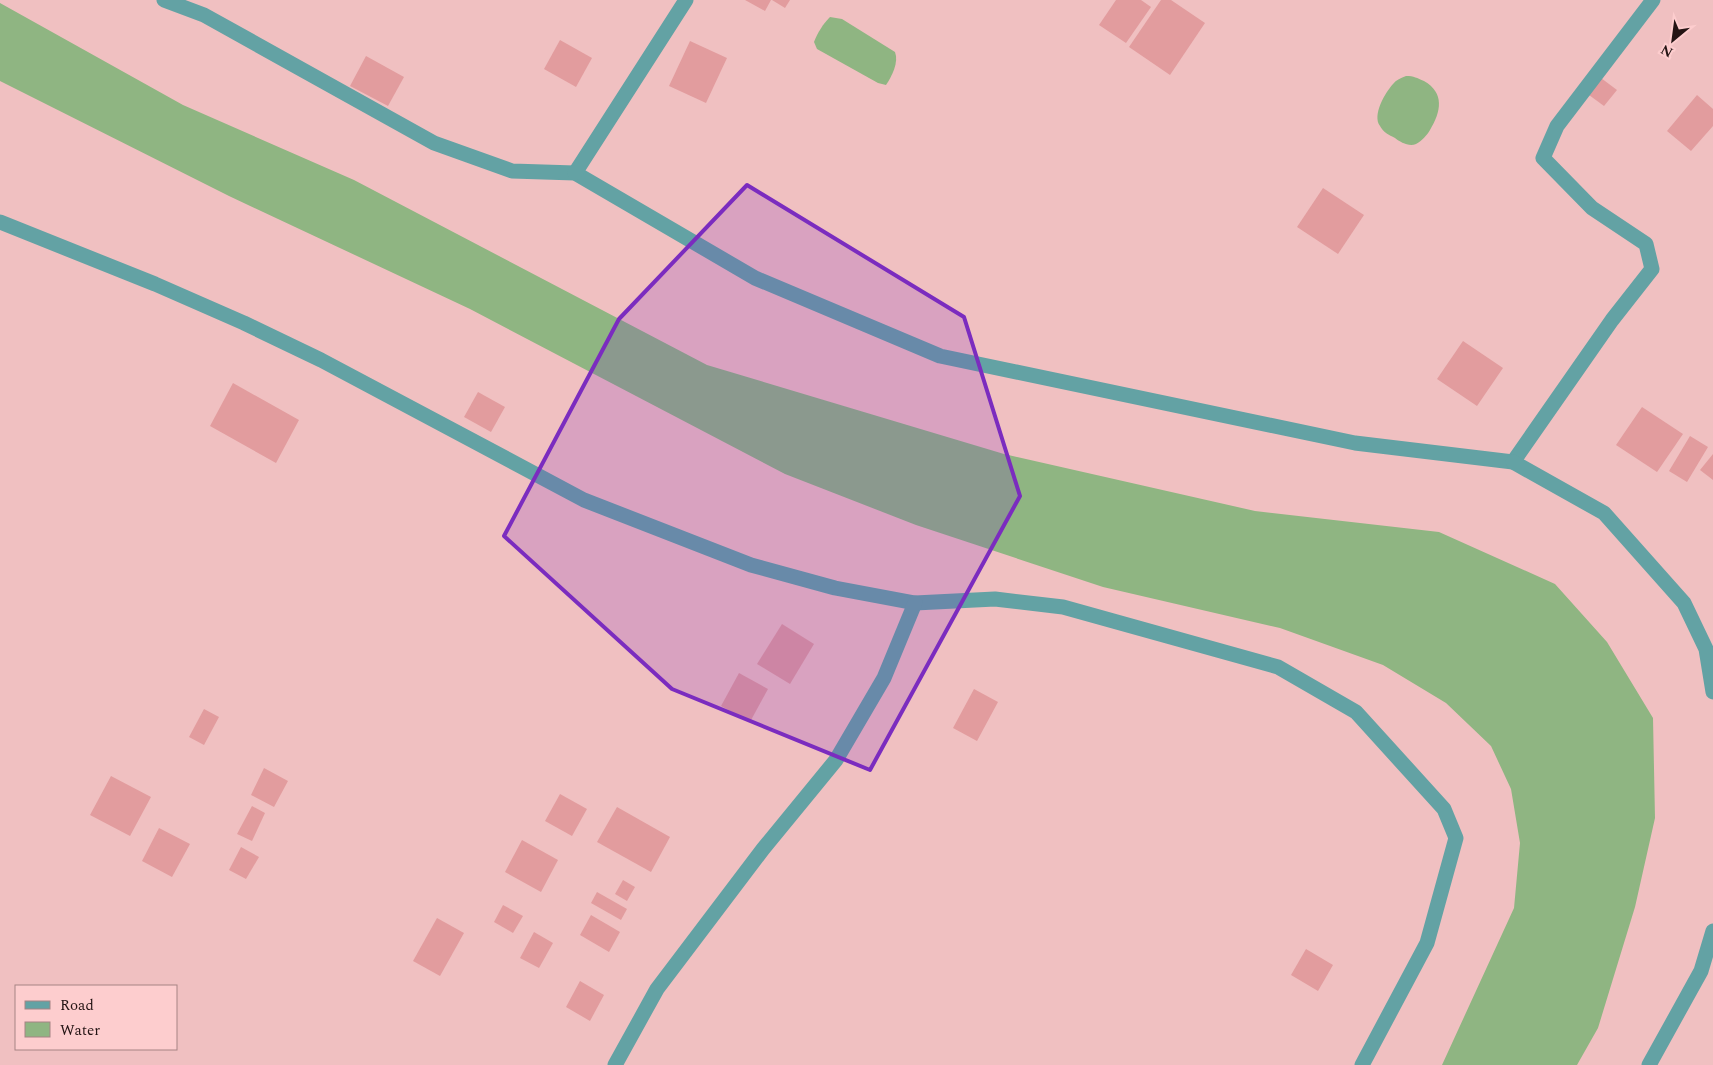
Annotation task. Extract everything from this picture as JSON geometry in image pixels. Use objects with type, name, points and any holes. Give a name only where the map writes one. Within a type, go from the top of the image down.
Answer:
[{"type":"street","points":[[164,0],[204,15],[434,143],[512,171],[575,173],[755,278],[940,356],[1355,443],[1513,462],[1604,512],[1684,603],[1710,644],[1713,692]]},
{"type":"street","points":[[575,173],[686,0]]},
{"type":"street","points":[[1513,462],[1612,320],[1652,269],[1646,244],[1592,208],[1543,158],[1557,126],[1653,0]]},
{"type":"street","points":[[0,222],[155,284],[244,323],[321,360],[584,500],[751,565],[835,588],[915,603],[995,599],[1063,607],[1278,667],[1356,712],[1444,809],[1456,838],[1427,943],[1362,1065]]},
{"type":"street","points":[[615,1065],[657,989],[763,849],[836,760],[884,678],[915,603]]},
{"type":"street","points":[[1649,1065],[1701,971],[1713,931]]},
{"type":"highlighted area","points":[[747,185],[964,317],[1020,496],[870,770],[672,689],[504,536],[619,319]]},
{"type":"water","points":[[0,3],[183,105],[354,180],[707,365],[1004,454],[1255,511],[1439,532],[1555,584],[1607,642],[1653,718],[1655,818],[1635,907],[1598,1028],[1577,1065],[1442,1065],[1514,908],[1520,843],[1511,789],[1491,746],[1446,703],[1383,665],[1280,628],[1103,587],[916,525],[785,474],[470,309],[229,196],[0,81]]},
{"type":"water","points":[[830,17],[842,19],[895,52],[893,73],[886,85],[878,83],[817,49],[814,42],[821,28]]},
{"type":"water","points":[[1406,76],[1417,78],[1431,86],[1438,97],[1439,103],[1437,116],[1430,130],[1422,140],[1413,145],[1402,142],[1386,133],[1378,121],[1378,110],[1386,93],[1396,81]]},
{"type":"building","points":[[745,0],[771,0],[765,11]]},
{"type":"building","points":[[772,0],[790,0],[785,8]]},
{"type":"building","points":[[1116,0],[1141,0],[1151,7],[1126,43],[1099,25]]},
{"type":"building","points":[[1161,0],[1171,0],[1205,23],[1170,75],[1129,47]]},
{"type":"building","points":[[560,40],[592,58],[576,87],[544,69]]},
{"type":"building","points":[[690,41],[727,58],[706,103],[669,86]]},
{"type":"building","points":[[366,56],[404,77],[388,106],[350,86]]},
{"type":"building","points":[[1601,78],[1617,90],[1604,106],[1589,95]]},
{"type":"building","points":[[1697,95],[1713,109],[1713,126],[1691,151],[1667,131]]},
{"type":"building","points":[[1323,188],[1364,215],[1338,254],[1297,227]]},
{"type":"building","points":[[1463,341],[1503,368],[1477,406],[1437,379]]},
{"type":"building","points":[[233,383],[299,420],[276,463],[210,426]]},
{"type":"building","points":[[478,392],[505,407],[491,432],[464,417]]},
{"type":"building","points":[[1642,407],[1683,434],[1657,472],[1616,445]]},
{"type":"building","points":[[1690,436],[1708,447],[1687,482],[1669,471]]},
{"type":"building","points":[[1713,454],[1713,480],[1700,470]]},
{"type":"building","points":[[782,624],[814,644],[790,684],[757,664]]},
{"type":"building","points":[[739,673],[768,689],[750,722],[721,706]]},
{"type":"building","points":[[974,689],[998,702],[977,741],[953,728]]},
{"type":"building","points":[[204,709],[219,717],[204,745],[189,737]]},
{"type":"building","points":[[264,768],[288,781],[274,807],[251,795]]},
{"type":"building","points":[[111,776],[151,797],[130,836],[90,815]]},
{"type":"building","points":[[560,794],[587,809],[572,836],[545,821]]},
{"type":"building","points":[[252,806],[265,813],[252,841],[237,834]]},
{"type":"building","points":[[617,807],[670,837],[651,872],[597,842]]},
{"type":"building","points":[[159,828],[190,844],[172,877],[142,861]]},
{"type":"building","points":[[522,840],[558,860],[541,892],[505,872]]},
{"type":"building","points":[[241,847],[259,857],[246,879],[229,870]]},
{"type":"building","points":[[623,880],[635,887],[627,901],[615,894]]},
{"type":"building","points":[[597,892],[627,909],[621,920],[591,903]]},
{"type":"building","points":[[503,905],[523,916],[513,933],[494,922]]},
{"type":"building","points":[[591,915],[620,932],[609,952],[580,935]]},
{"type":"building","points":[[437,918],[464,933],[440,976],[413,961]]},
{"type":"building","points":[[534,932],[553,943],[539,968],[520,958]]},
{"type":"building","points":[[1306,949],[1333,965],[1318,991],[1291,975]]},
{"type":"building","points":[[580,981],[604,995],[590,1021],[566,1007]]}]
